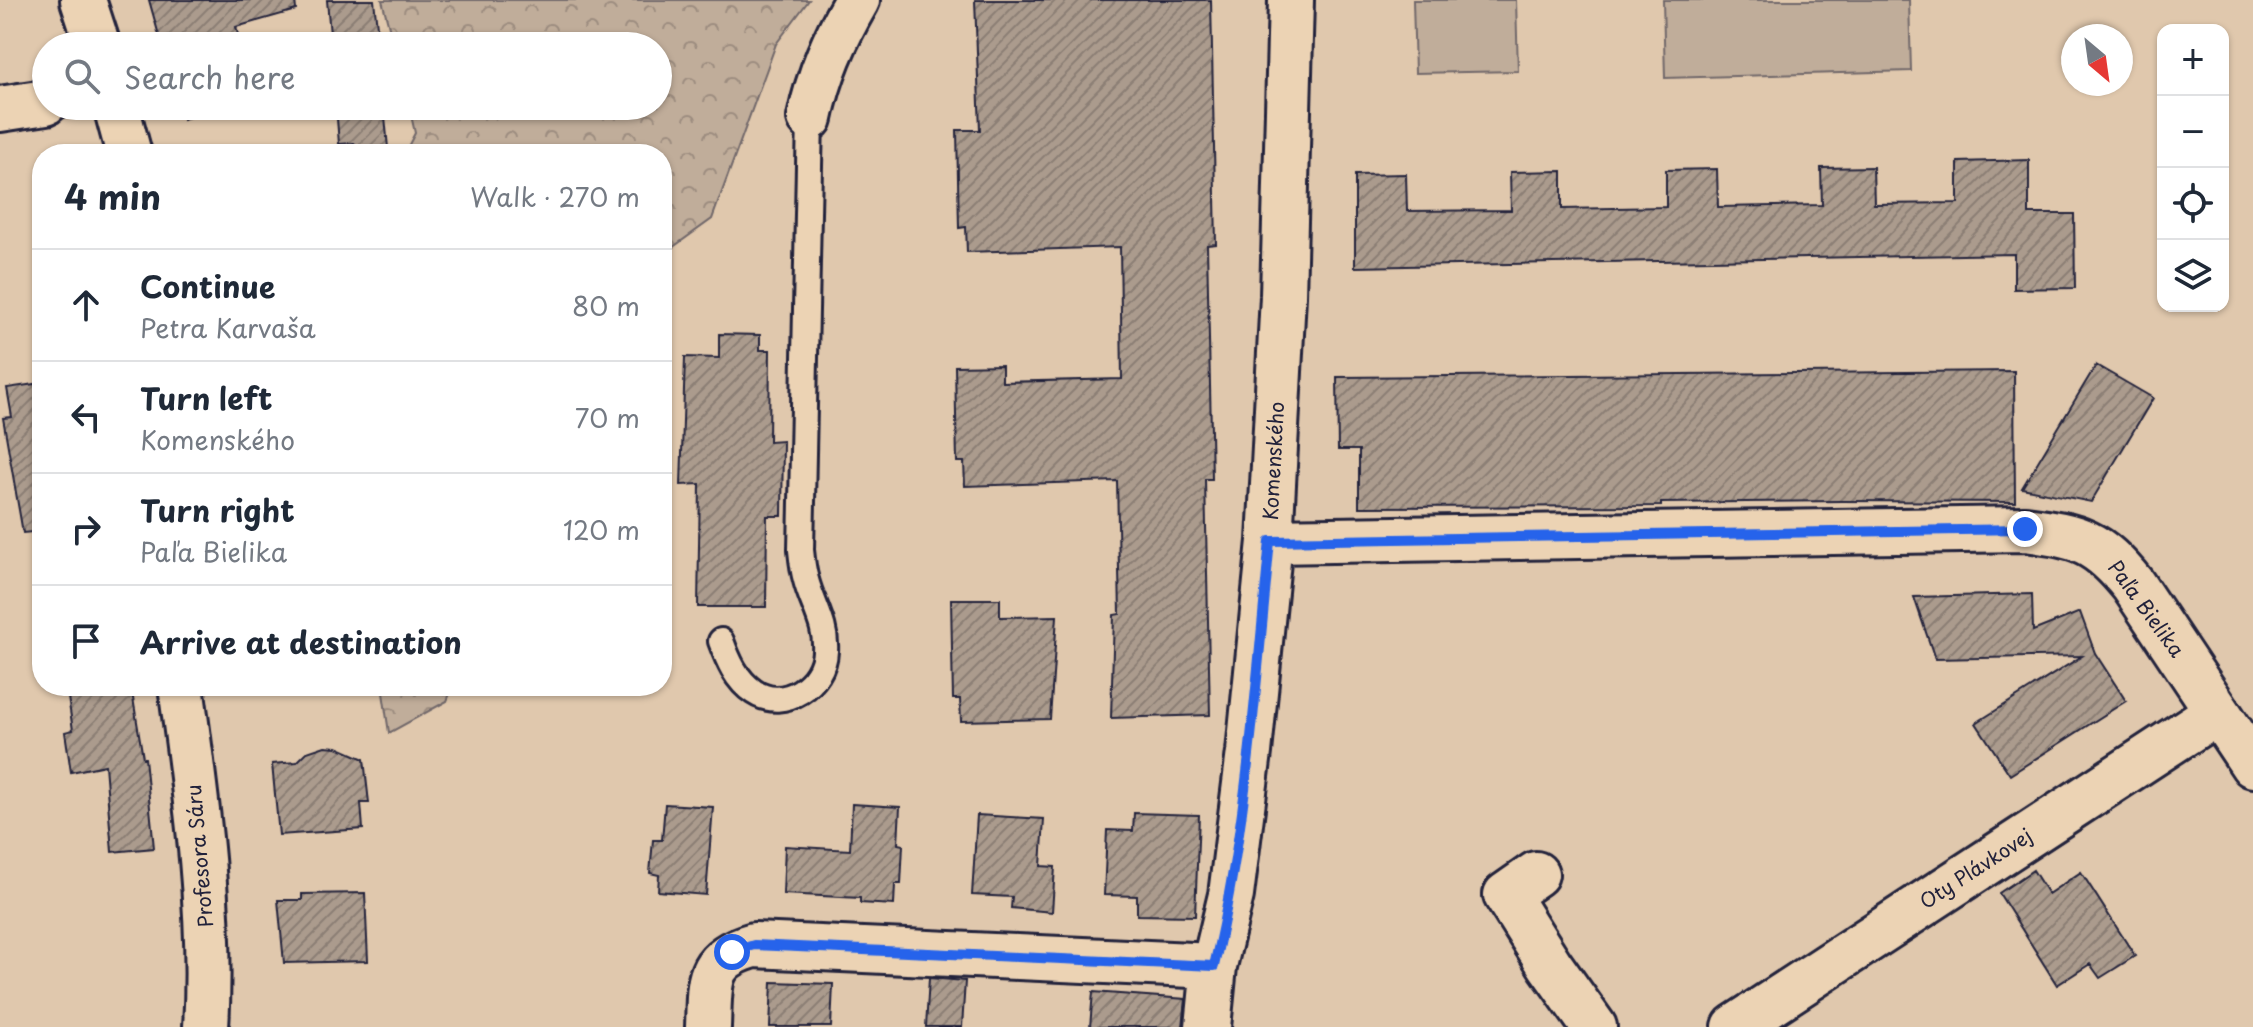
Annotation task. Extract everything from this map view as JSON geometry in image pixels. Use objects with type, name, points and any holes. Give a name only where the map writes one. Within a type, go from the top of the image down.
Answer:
[{"type":"street","points":[[83,0],[93,32]]},
{"type":"street","points":[[810,118],[817,83],[857,0]]},
{"type":"street","name":"Komenského","points":[[1208,1027],[1214,966],[1231,895],[1270,541],[1283,281],[1291,0]]},
{"type":"street","points":[[0,109],[32,104]]},
{"type":"street","points":[[120,120],[126,144]]},
{"type":"street","name":"Paľa Bielika","points":[[1270,541],[2025,529],[2065,534],[2088,542],[2114,561],[2253,765]]},
{"type":"street","name":"Profesora Sáru","points":[[182,696],[195,787],[209,976],[206,1027]]},
{"type":"street","name":"Oty Plávkovej","points":[[1735,1027],[2217,712]]},
{"type":"street","points":[[1536,874],[1506,895],[1594,1027]]},
{"type":"street","points":[[708,1027],[714,968],[732,952],[754,945],[1214,966]]},
{"type":"lane","points":[[721,641],[727,659],[741,680],[755,693],[769,698],[791,697],[808,687],[821,671],[825,651],[820,616],[806,581],[801,550],[810,118]]},
{"type":"green space","points":[[382,0],[809,0],[776,44],[712,219],[672,248],[672,144],[409,144],[415,133],[412,120],[672,120],[672,32],[390,32]]},
{"type":"green space","points":[[1413,0],[1516,0],[1518,71],[1415,73]]},
{"type":"green space","points":[[1663,0],[1909,0],[1911,71],[1665,78]]},
{"type":"green space","points":[[383,696],[449,696],[447,701],[389,733]]},
{"type":"building","points":[[149,0],[295,0],[296,10],[236,27],[237,32],[158,32]]},
{"type":"building","points":[[327,0],[374,0],[377,32],[330,32]]},
{"type":"building","points":[[975,0],[1211,0],[1216,244],[1207,245],[1212,479],[1205,479],[1210,715],[1111,718],[1114,615],[1120,614],[1117,481],[965,486],[964,462],[957,462],[955,366],[1002,365],[1002,382],[1122,379],[1120,247],[967,252],[966,227],[959,228],[957,130],[980,130]]},
{"type":"building","points":[[337,120],[385,120],[388,144],[339,144]]},
{"type":"building","points":[[2029,160],[2029,214],[2074,214],[2075,288],[2014,289],[2014,254],[1355,267],[1355,175],[1406,174],[1407,211],[1511,210],[1510,172],[1562,171],[1562,209],[1666,207],[1666,170],[1717,169],[1718,207],[1822,205],[1821,168],[1873,167],[1874,204],[1958,203],[1958,162]]},
{"type":"building","points":[[719,334],[760,335],[760,350],[770,350],[769,442],[783,441],[782,516],[767,516],[766,607],[698,607],[700,484],[681,485],[685,357],[719,358]]},
{"type":"building","points":[[2096,365],[2153,398],[2091,502],[2022,488]]},
{"type":"building","points":[[2014,371],[2015,502],[1359,507],[1359,450],[1338,450],[1337,377]]},
{"type":"building","points":[[32,384],[32,532],[23,533],[3,418],[12,417],[7,388]]},
{"type":"building","points":[[2032,594],[2033,631],[2080,612],[2095,653],[2126,701],[2010,775],[1976,723],[2082,656],[1935,659],[1914,597]]},
{"type":"building","points":[[951,599],[1000,599],[1000,617],[1057,616],[1050,719],[961,721],[960,699],[953,699]]},
{"type":"building","points":[[68,696],[133,696],[145,758],[154,848],[112,852],[105,765],[71,772],[65,732],[73,730]]},
{"type":"building","points":[[325,746],[337,747],[364,759],[369,803],[361,803],[363,829],[279,835],[272,764],[297,762],[307,752]]},
{"type":"building","points":[[665,804],[713,807],[706,895],[658,891],[659,875],[650,873],[653,840],[662,840]]},
{"type":"building","points":[[852,804],[900,807],[898,844],[903,845],[901,884],[895,884],[894,905],[860,903],[860,898],[783,894],[785,846],[850,850]]},
{"type":"building","points":[[1134,813],[1199,815],[1195,916],[1137,915],[1137,896],[1104,895],[1107,830],[1133,831]]},
{"type":"building","points":[[977,815],[1044,819],[1041,866],[1055,867],[1052,912],[1011,908],[1012,897],[972,895]]},
{"type":"building","points":[[2033,870],[2048,894],[2081,872],[2135,956],[2100,978],[2090,964],[2057,985],[1999,893]]},
{"type":"building","points":[[365,893],[368,961],[284,963],[278,900],[302,900],[302,894]]},
{"type":"building","points":[[929,978],[965,981],[962,1027],[926,1027]]},
{"type":"building","points":[[772,982],[833,984],[831,1027],[770,1027]]},
{"type":"building","points":[[1093,992],[1186,999],[1183,1027],[1090,1027]]},
{"type":"route","points":[[732,952],[754,945],[1214,966],[1231,895],[1270,541],[2025,529]]}]
